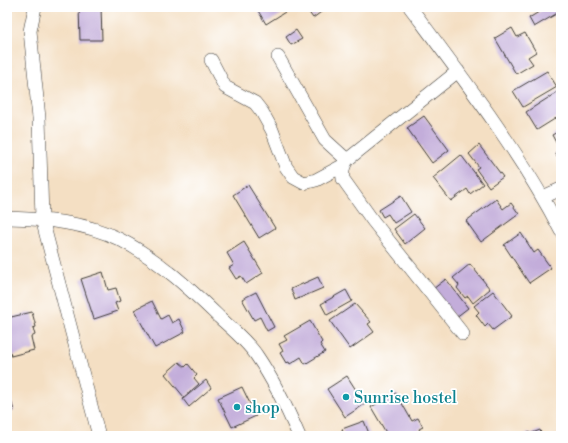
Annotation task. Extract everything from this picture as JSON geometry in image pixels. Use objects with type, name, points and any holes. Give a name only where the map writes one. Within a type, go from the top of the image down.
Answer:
[{"type":"street","points":[[35,7],[30,31],[39,118],[42,219],[99,436]]},
{"type":"street","points":[[410,7],[458,71],[543,196],[561,231]]},
{"type":"street","points":[[278,57],[325,140],[345,162],[343,179],[391,244],[463,334]]},
{"type":"street","points":[[211,60],[224,87],[255,103],[262,112],[293,177],[304,183],[316,180],[345,162],[458,71]]},
{"type":"street","points":[[543,196],[561,189]]},
{"type":"street","points":[[7,218],[42,219],[89,228],[118,239],[156,261],[187,286],[256,354],[286,405],[299,436]]},
{"type":"building","points":[[79,7],[101,7],[102,40],[80,40]]},
{"type":"building","points":[[261,7],[293,7],[266,24],[257,9]]},
{"type":"building","points":[[305,7],[328,7],[313,18]]},
{"type":"building","points":[[547,7],[560,7],[561,11],[534,27],[529,18]]},
{"type":"building","points":[[512,28],[517,37],[525,33],[536,52],[528,57],[533,64],[516,74],[495,38]]},
{"type":"building","points":[[296,30],[302,39],[291,45],[286,37]]},
{"type":"building","points":[[547,71],[557,87],[523,107],[513,91]]},
{"type":"building","points":[[559,91],[561,115],[537,130],[526,112]]},
{"type":"building","points":[[424,116],[449,150],[432,163],[407,128]]},
{"type":"building","points":[[561,130],[561,162],[555,153],[560,150],[552,135]]},
{"type":"building","points":[[479,145],[503,177],[489,187],[476,169],[479,167],[469,154]]},
{"type":"building","points":[[461,155],[483,184],[470,194],[467,189],[451,201],[433,178]]},
{"type":"building","points":[[248,185],[275,228],[259,238],[233,195]]},
{"type":"building","points":[[401,196],[411,212],[394,223],[388,214],[383,217],[379,210]]},
{"type":"building","points":[[496,199],[503,209],[511,203],[519,214],[481,242],[466,221]]},
{"type":"building","points":[[414,214],[425,228],[405,244],[394,229]]},
{"type":"building","points":[[521,233],[534,253],[538,250],[551,268],[529,283],[504,245]]},
{"type":"building","points":[[244,242],[263,273],[246,284],[241,276],[236,279],[229,268],[234,265],[227,253]]},
{"type":"building","points":[[470,264],[490,289],[473,303],[468,296],[465,298],[457,288],[459,285],[453,278]]},
{"type":"building","points":[[103,272],[108,290],[116,288],[120,301],[115,303],[118,311],[94,319],[81,279]]},
{"type":"building","points":[[318,277],[323,288],[295,300],[291,289]]},
{"type":"building","points":[[446,279],[468,308],[455,318],[433,289]]},
{"type":"building","points":[[346,290],[352,301],[327,315],[321,304]]},
{"type":"building","points":[[493,291],[512,316],[493,330],[488,324],[485,327],[476,315],[479,312],[474,306]]},
{"type":"building","points":[[256,292],[274,327],[267,331],[260,317],[254,320],[242,299]]},
{"type":"building","points":[[152,301],[161,319],[168,315],[172,323],[179,319],[185,332],[155,348],[134,310]]},
{"type":"building","points":[[355,304],[371,322],[368,324],[374,332],[350,349],[330,321]]},
{"type":"building","points":[[32,312],[36,327],[33,328],[35,335],[31,337],[34,350],[11,356],[7,339],[7,318]]},
{"type":"building","points":[[310,321],[322,342],[320,344],[325,352],[305,364],[301,357],[290,364],[289,362],[286,363],[280,353],[283,351],[279,344],[287,340],[284,336]]},
{"type":"building","points":[[179,362],[185,367],[188,364],[197,375],[194,378],[199,384],[184,397],[165,374]]},
{"type":"building","name":"Sunrise hostel","points":[[347,376],[365,404],[345,417],[327,389]]},
{"type":"building","points":[[206,380],[211,388],[189,407],[183,399]]},
{"type":"building","points":[[7,386],[14,411],[7,413]]},
{"type":"building","name":"shop","points":[[242,387],[256,416],[232,427],[218,398]]},
{"type":"building","points":[[396,393],[412,421],[418,418],[423,427],[419,429],[422,436],[388,436],[371,407]]},
{"type":"building","points":[[364,421],[370,436],[344,436],[342,429]]},
{"type":"building","points":[[540,430],[542,436],[522,436],[529,432],[530,434]]},
{"type":"place","name":"Sunrise hostel","points":[[346,397]]},
{"type":"place","name":"shop","points":[[237,407]]}]
